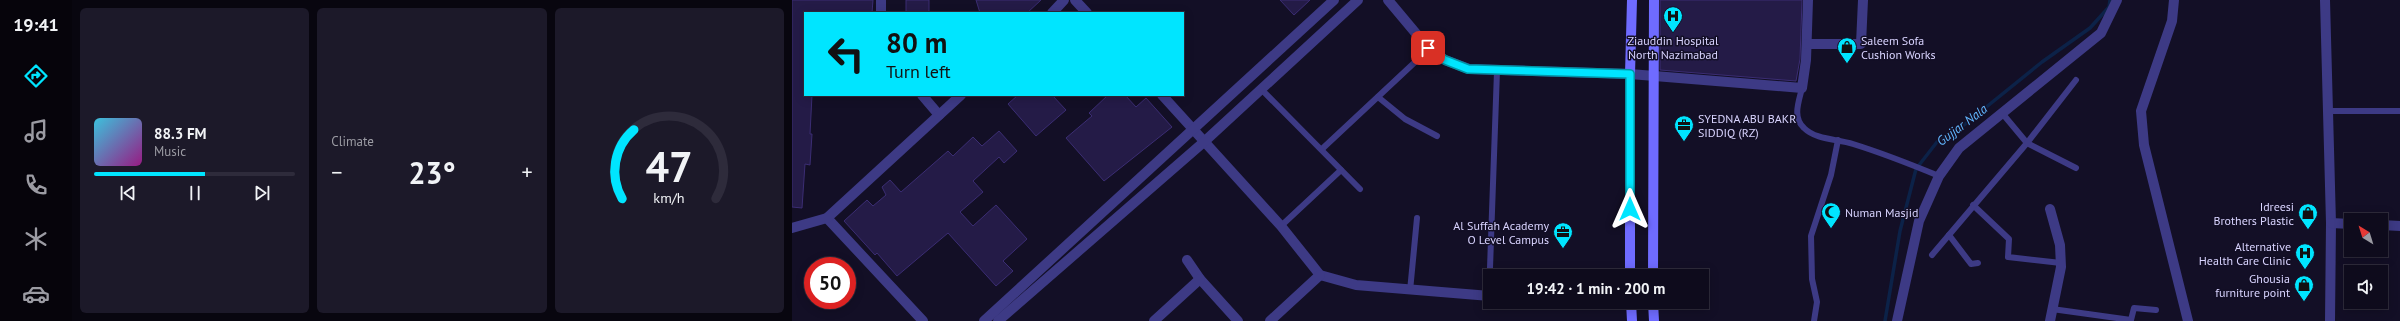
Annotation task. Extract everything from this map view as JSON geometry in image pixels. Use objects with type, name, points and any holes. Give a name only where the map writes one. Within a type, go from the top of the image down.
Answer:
[{"type":"main road","points":[[1630,269],[1630,74],[1632,0]]},
{"type":"main road","points":[[1653,269],[1654,0]]},
{"type":"main road","points":[[1631,309],[1632,321]]},
{"type":"main road","points":[[1653,309],[1654,321]]},
{"type":"street","points":[[881,0],[881,12]]},
{"type":"street","points":[[1053,12],[1064,0]]},
{"type":"street","points":[[1075,0],[1086,12]]},
{"type":"street","points":[[984,321],[1334,0]]},
{"type":"street","points":[[998,321],[1205,141],[1358,0]]},
{"type":"street","points":[[1388,0],[1428,48],[1445,60],[1468,69],[1630,74],[1802,88],[1807,44],[1808,0]]},
{"type":"street","points":[[1807,44],[1861,44],[1863,0]]},
{"type":"street","points":[[1897,321],[1919,221],[1939,176],[1959,148],[2101,33],[2117,0]]},
{"type":"street","points":[[2174,0],[2172,21],[2141,111],[2141,124],[2144,145],[2188,321]]},
{"type":"street","points":[[2325,0],[2331,223],[2330,321]]},
{"type":"street","points":[[923,96],[939,115]]},
{"type":"street","points":[[792,228],[827,218],[960,96]]},
{"type":"street","points":[[1163,96],[1281,226],[1320,275],[1356,285],[1410,291],[1483,296]]},
{"type":"street","points":[[2050,209],[2060,245],[2061,263],[2050,321]]},
{"type":"street","points":[[827,218],[923,321]]},
{"type":"street","points":[[2331,223],[2344,224]]},
{"type":"street","points":[[2388,225],[2400,226]]},
{"type":"street","points":[[1187,260],[1200,279],[1238,321]]},
{"type":"street","points":[[1270,321],[1320,275]]},
{"type":"street","points":[[1154,321],[1200,279]]},
{"type":"lane","points":[[1322,149],[1428,48]]},
{"type":"lane","points":[[1491,269],[1497,71]]},
{"type":"lane","points":[[1932,255],[1973,205],[2028,143],[2076,80]]},
{"type":"lane","points":[[1802,88],[1796,113],[1803,128],[1815,136],[1838,140],[1902,160],[1939,176]]},
{"type":"lane","points":[[1261,89],[1360,189]]},
{"type":"lane","points":[[1378,97],[1405,119],[1437,136]]},
{"type":"lane","points":[[2327,111],[2400,111]]},
{"type":"lane","points":[[2002,113],[2028,143],[2076,168]]},
{"type":"lane","points":[[1814,321],[1817,302],[1812,279],[1811,236],[1831,175],[1838,140]]},
{"type":"lane","points":[[1281,226],[1341,170]]},
{"type":"lane","points":[[1973,205],[2009,239],[2008,257],[2061,263]]},
{"type":"lane","points":[[1410,291],[1417,218]]},
{"type":"lane","points":[[1949,235],[1971,264],[1978,263]]},
{"type":"lane","points":[[2052,309],[2106,319],[2131,320],[2134,308],[2156,310]]},
{"type":"building","points":[[792,0],[873,0],[872,12],[804,12],[804,96],[812,96],[810,134],[812,134],[810,165],[805,164],[802,208],[792,207]]},
{"type":"building","points":[[906,0],[929,0],[929,12],[906,12]]},
{"type":"building","points":[[976,0],[1041,0],[1028,12],[980,12]]},
{"type":"building","points":[[1280,0],[1310,0],[1294,15]]},
{"type":"building","points":[[1660,0],[1802,0],[1800,59],[1796,81],[1660,70]]},
{"type":"building","points":[[1017,96],[1053,96],[1066,110],[1036,136],[1008,104]]},
{"type":"building","points":[[1107,96],[1126,96],[1136,107],[1146,98],[1172,127],[1104,181],[1066,138],[1092,116],[1089,113]]},
{"type":"building","points":[[999,131],[1017,151],[1004,163],[999,157],[973,181],[983,192],[960,212],[973,226],[996,205],[1027,239],[1003,261],[1013,271],[996,286],[948,233],[897,276],[877,253],[875,255],[844,221],[867,200],[873,206],[886,195],[882,187],[890,180],[901,192],[948,151],[953,156],[973,137],[982,146]]},
{"type":"waterway","name":"Gujjar Nala","points":[[1885,321],[1900,231],[1916,169],[1937,142],[1964,125],[2042,62],[2090,28],[2109,7],[2110,0]]},
{"type":"place","name":"Ziauddin Hospital North Nazimabad","points":[[1673,33]]},
{"type":"place","name":"Saleem Sofa Cushion Works","points":[[1847,64]]},
{"type":"place","name":"SYEDNA ABU BAKR SIDDIQ (RZ)","points":[[1684,142]]},
{"type":"place","name":"Numan Masjid","points":[[1831,229]]},
{"type":"place","name":"Idreesi Brothers Plastic","points":[[2308,230]]},
{"type":"place","name":"Al Suffah Academy O Level Campus","points":[[1563,249]]},
{"type":"place","name":"Alternative Health Care Clinic","points":[[2305,270]]},
{"type":"place","name":"Ghousia furniture point","points":[[2304,302]]},
{"type":"route","points":[[1428,48],[1445,60],[1468,69],[1630,74],[1630,209]]}]
